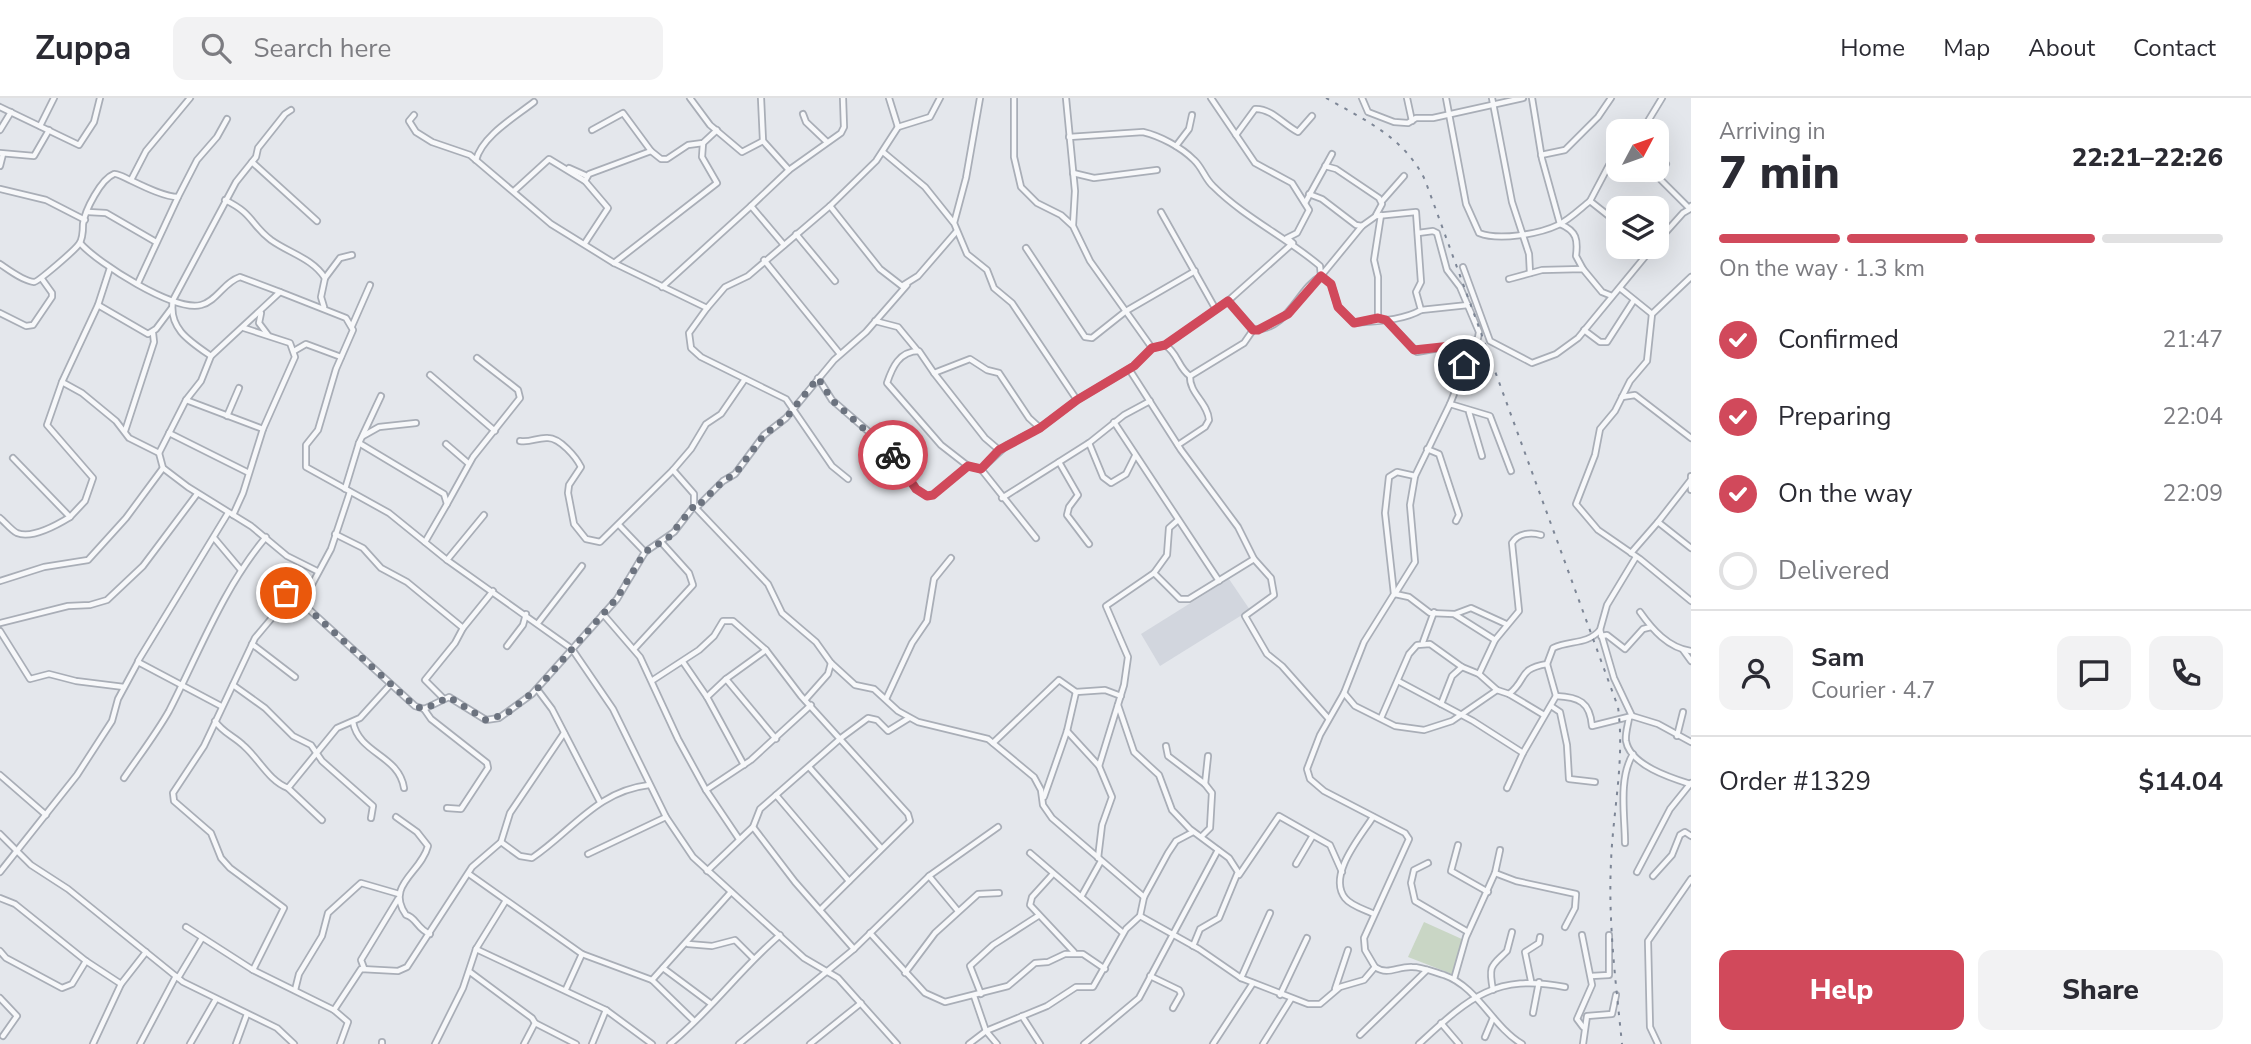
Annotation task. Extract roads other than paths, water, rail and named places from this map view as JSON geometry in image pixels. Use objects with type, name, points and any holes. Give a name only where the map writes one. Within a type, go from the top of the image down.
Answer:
[{"type":"street","points":[[40,126],[54,98]]},
{"type":"street","points":[[0,107],[79,145],[94,122],[100,98]]},
{"type":"street","points":[[131,180],[146,151],[190,98]]},
{"type":"street","points":[[690,98],[717,130],[742,152],[763,141]]},
{"type":"street","points":[[761,98],[763,141],[789,170]]},
{"type":"street","points":[[662,287],[789,170],[841,133],[844,127],[844,98]]},
{"type":"street","points":[[889,98],[898,127]]},
{"type":"street","points":[[848,478],[832,466],[793,408],[776,393],[701,357],[691,348],[689,333],[724,287],[745,278],[830,206],[883,152],[898,127],[930,117],[940,98]]},
{"type":"street","points":[[954,223],[966,178],[980,98]]},
{"type":"street","points":[[1014,98],[1014,157],[1021,187],[1037,203],[1060,215],[1073,226],[1090,261],[1152,348]]},
{"type":"street","points":[[1066,98],[1073,173],[1073,226]]},
{"type":"street","points":[[1213,98],[1255,163],[1292,183],[1305,203],[1309,210],[1298,231],[1287,239],[1320,266],[1321,276],[1331,284],[1338,307],[1354,323],[1378,318],[1386,320],[1421,310],[1468,305]]},
{"type":"street","points":[[1362,98],[1368,112],[1394,122],[1412,121],[1524,98]]},
{"type":"street","points":[[1407,98],[1412,121]]},
{"type":"street","points":[[1446,98],[1466,204],[1476,230],[1484,235],[1494,236],[1560,224],[1590,201],[1606,171]]},
{"type":"street","points":[[1492,98],[1512,202],[1529,254],[1530,273]]},
{"type":"street","points":[[1532,98],[1541,155],[1560,224],[1574,233],[1578,242],[1576,256],[1583,269],[1602,292],[1612,296]]},
{"type":"street","points":[[1601,98],[1608,105]]},
{"type":"street","points":[[1541,155],[1566,150],[1608,105],[1611,98]]},
{"type":"street","points":[[1649,119],[1662,98]]},
{"type":"street","points":[[476,160],[478,152],[500,128],[534,102]]},
{"type":"street","points":[[1237,135],[1255,109],[1271,113],[1282,124],[1298,132],[1312,116]]},
{"type":"street","points":[[211,356],[174,326],[171,309],[173,300],[225,200],[252,162],[258,148],[291,110]]},
{"type":"street","points":[[0,130],[11,112]]},
{"type":"street","points":[[592,130],[623,113],[651,151],[661,159],[667,159],[688,145],[703,143],[717,130]]},
{"type":"street","points":[[803,114],[806,122],[827,142]]},
{"type":"street","points":[[414,115],[409,121],[416,132],[440,146],[476,160],[546,220],[614,263],[707,309]]},
{"type":"street","points":[[1175,146],[1189,129],[1192,115]]},
{"type":"street","points":[[138,283],[197,160],[217,137],[227,119]]},
{"type":"street","points":[[0,166],[1,153],[34,156],[49,130]]},
{"type":"street","points":[[1069,137],[1143,132],[1155,135],[1195,160],[1212,186],[1276,237],[1293,243]]},
{"type":"street","points":[[614,263],[717,183],[702,157],[703,143]]},
{"type":"street","points":[[586,179],[651,151]]},
{"type":"street","points":[[883,152],[925,187],[954,223],[967,254],[987,270],[993,288],[1012,303],[1077,400]]},
{"type":"street","points":[[1305,203],[1332,154]]},
{"type":"street","points":[[514,191],[549,159],[586,179],[608,208],[585,243]]},
{"type":"street","points":[[252,162],[317,221]]},
{"type":"street","points":[[1325,166],[1336,169],[1382,201]]},
{"type":"street","points":[[1073,173],[1094,177],[1157,170]]},
{"type":"street","points":[[0,264],[29,280],[42,279],[80,244],[88,212],[111,176],[122,173],[155,194],[178,197]]},
{"type":"street","points":[[1378,318],[1378,277],[1374,260],[1379,215],[1382,201],[1404,176]]},
{"type":"street","points":[[1663,182],[1690,208],[1669,230]]},
{"type":"street","points":[[0,190],[46,200],[85,220]]},
{"type":"street","points":[[1309,194],[1322,199],[1356,225],[1362,226]]},
{"type":"street","points":[[225,200],[244,209],[269,239],[307,260],[325,278]]},
{"type":"street","points":[[1590,201],[1606,214]]},
{"type":"street","points":[[751,206],[784,245]]},
{"type":"street","points":[[830,206],[885,274],[896,283],[907,285]]},
{"type":"street","points":[[1190,376],[1244,343],[1253,330],[1263,328],[1288,314],[1362,226],[1379,215],[1414,211],[1421,282],[1416,292],[1421,310]]},
{"type":"street","points":[[88,212],[106,214],[156,242]]},
{"type":"street","points":[[1161,212],[1215,309]]},
{"type":"street","points":[[1418,233],[1433,230],[1437,233],[1447,270],[1460,287],[1479,332],[1478,338],[1461,355]]},
{"type":"street","points":[[494,591],[425,680],[443,698],[455,701],[479,718],[493,720],[506,714],[537,689],[623,590],[645,552],[662,543],[695,507],[723,481],[735,474],[764,435],[772,431],[956,231]]},
{"type":"street","points":[[796,234],[835,281]]},
{"type":"street","points":[[981,469],[999,450],[1040,428],[1077,400],[1129,369],[1152,348],[1165,345],[1228,301],[1293,243]]},
{"type":"street","points":[[80,244],[110,268],[173,300],[198,306],[208,303],[240,277],[324,307],[346,317],[352,326]]},
{"type":"street","points":[[1026,248],[1086,337],[1092,338],[1126,311],[1195,271]]},
{"type":"street","points":[[324,307],[321,297],[325,278],[340,258],[352,255]]},
{"type":"street","points":[[1463,267],[1493,344],[1532,363],[1556,354],[1578,338],[1612,296],[1621,289],[1622,281],[1642,259]]},
{"type":"street","points":[[764,260],[840,354]]},
{"type":"street","points":[[0,518],[16,532],[25,534],[59,524],[85,501],[93,478],[47,425],[110,268]]},
{"type":"street","points":[[1509,279],[1530,273],[1583,269]]},
{"type":"street","points":[[1691,276],[1652,314],[1647,361],[1630,380],[1600,429],[1594,455],[1576,504],[1598,530],[1691,601]]},
{"type":"street","points":[[0,313],[26,326],[33,325],[52,297],[42,279]]},
{"type":"street","points":[[370,285],[352,326],[318,430],[306,445],[306,467],[389,513],[447,559],[572,649],[613,709],[649,785],[678,837],[707,870],[804,958],[828,970],[897,1044]]},
{"type":"street","points":[[1621,289],[1652,314]]},
{"type":"street","points":[[280,292],[262,312],[235,332],[211,356],[201,381],[186,400],[159,453],[163,468],[197,494],[266,537],[287,556],[317,571]]},
{"type":"street","points":[[1584,330],[1600,342],[1607,342],[1634,300]]},
{"type":"street","points":[[1228,301],[1253,330]]},
{"type":"street","points":[[97,305],[144,333],[153,332]]},
{"type":"street","points":[[125,431],[154,342],[153,332],[171,309]]},
{"type":"street","points":[[262,312],[259,323],[268,335]]},
{"type":"street","points":[[1386,320],[1417,352],[1451,346],[1461,355],[1464,369],[1415,477],[1410,505],[1415,562],[1364,642],[1344,693],[1328,718],[1310,758],[1308,774],[1324,791],[1405,833],[1409,839],[1374,915],[1364,944],[1375,967],[1389,972],[1409,967],[1454,979],[1475,996],[1505,1032],[1522,1044]]},
{"type":"street","points":[[875,321],[898,327],[985,438],[999,450]]},
{"type":"street","points":[[0,872],[77,775],[112,720],[124,687],[138,662],[243,493],[247,472],[263,429],[284,387],[295,357],[290,343],[243,328]]},
{"type":"street","points":[[294,351],[306,344],[341,357]]},
{"type":"street","points":[[1165,345],[1176,354],[1182,368],[1190,376],[1194,391],[1204,404],[1209,420],[1205,427],[1178,445]]},
{"type":"street","points":[[919,351],[907,353],[897,359],[887,383],[941,445],[968,466],[981,469],[1036,538]]},
{"type":"street","points":[[425,542],[469,464],[519,401],[520,394],[477,358]]},
{"type":"street","points":[[934,373],[970,359],[987,370],[996,371],[1040,428]]},
{"type":"street","points":[[1129,369],[1178,445],[1238,527],[1254,559],[1271,578],[1275,589],[1270,599],[1245,616],[1267,654],[1282,666],[1328,718]]},
{"type":"street","points":[[430,375],[495,431]]},
{"type":"street","points":[[818,378],[832,400],[891,451],[916,489],[927,496],[938,491],[968,466]]},
{"type":"street","points":[[520,441],[549,438],[566,448],[580,463],[581,467],[569,485],[568,493],[575,528],[581,535],[600,542],[673,470],[691,449],[705,424],[721,414],[744,379]]},
{"type":"street","points":[[62,382],[82,393],[125,431],[129,439],[159,453]]},
{"type":"street","points":[[227,416],[239,388]]},
{"type":"street","points":[[302,603],[331,549],[359,443],[381,396]]},
{"type":"street","points":[[1622,397],[1635,396],[1691,438]]},
{"type":"street","points":[[186,400],[263,429]]},
{"type":"street","points":[[1002,498],[1089,443],[1114,422],[1150,401]]},
{"type":"street","points":[[1450,404],[1493,419],[1511,471]]},
{"type":"street","points":[[1469,412],[1482,456]]},
{"type":"street","points":[[1114,422],[1219,581]]},
{"type":"street","points":[[363,436],[379,427],[416,423]]},
{"type":"street","points":[[169,433],[247,472]]},
{"type":"street","points":[[359,443],[444,494],[446,503]]},
{"type":"street","points":[[1089,443],[1103,477],[1111,483],[1126,474],[1135,456]]},
{"type":"street","points":[[446,444],[469,464]]},
{"type":"street","points":[[1427,449],[1439,454],[1460,515],[1456,521]]},
{"type":"street","points":[[13,458],[70,517]]},
{"type":"street","points":[[1059,462],[1078,495],[1069,507],[1067,515],[1089,544]]},
{"type":"street","points":[[0,581],[44,567],[88,560],[126,518],[163,468]]},
{"type":"street","points":[[673,470],[694,494],[695,507],[744,555],[749,568],[771,589],[782,613],[816,642],[831,663],[855,685],[874,689],[909,718],[963,736],[978,735],[993,743],[1034,777],[1043,797]]},
{"type":"street","points":[[1394,594],[1385,513],[1386,486],[1389,477],[1397,472],[1415,477]]},
{"type":"street","points":[[1690,479],[1691,490]]},
{"type":"street","points":[[1637,872],[1670,809],[1691,784],[1661,772],[1633,754],[1626,742],[1631,717],[1614,678],[1600,633],[1607,605],[1634,555],[1690,479]]},
{"type":"street","points":[[0,623],[68,606],[90,605],[107,600],[143,566],[197,494]]},
{"type":"street","points":[[447,559],[484,515]]},
{"type":"street","points":[[1081,897],[1100,859],[1102,825],[1112,797],[1101,778],[1099,766],[1121,696],[1128,651],[1106,606],[1154,573],[1167,555],[1170,528],[1179,520]]},
{"type":"street","points":[[1658,522],[1691,548]]},
{"type":"street","points":[[619,526],[645,552]]},
{"type":"street","points":[[1479,674],[1495,640],[1519,611],[1512,543],[1520,536],[1534,533],[1541,536]]},
{"type":"street","points":[[335,534],[363,548],[382,568],[407,582],[463,628]]},
{"type":"street","points":[[124,778],[162,722],[241,570],[266,537]]},
{"type":"street","points":[[215,540],[241,570]]},
{"type":"street","points":[[635,648],[693,585],[689,573],[662,543]]},
{"type":"street","points":[[886,699],[912,643],[927,621],[934,579],[951,558]]},
{"type":"street","points":[[1154,573],[1180,600],[1189,599],[1254,559]]},
{"type":"street","points":[[538,623],[582,566]]},
{"type":"street","points":[[253,970],[284,908],[230,868],[217,851],[214,837],[173,797],[204,746],[214,720],[252,645],[261,628],[271,620],[282,594],[302,603],[390,685],[415,706],[424,709],[431,719],[487,763],[488,768],[461,809],[447,808]]},
{"type":"street","points":[[1394,594],[1405,595],[1426,611],[1454,614],[1471,608],[1506,624]]},
{"type":"street","points":[[1381,718],[1409,654],[1423,642],[1434,612]]},
{"type":"street","points":[[1640,612],[1651,627],[1683,650],[1691,661]]},
{"type":"street","points":[[507,646],[523,625],[526,614]]},
{"type":"street","points":[[603,614],[635,648],[653,680],[678,739],[706,790],[740,840]]},
{"type":"street","points":[[1454,614],[1495,640]]},
{"type":"street","points":[[653,680],[708,643],[728,620],[740,626],[766,650],[805,700],[910,818],[820,910]]},
{"type":"street","points":[[1507,788],[1523,753],[1556,696],[1554,680],[1547,664],[1553,648],[1564,643],[1580,643],[1600,633],[1625,649],[1643,629],[1651,627]]},
{"type":"street","points":[[0,631],[30,679],[49,674],[76,681],[124,687]]},
{"type":"street","points":[[1423,642],[1462,667],[1479,674],[1497,690],[1509,694],[1544,715]]},
{"type":"street","points":[[252,645],[295,677]]},
{"type":"street","points":[[707,697],[726,679],[766,650]]},
{"type":"street","points":[[1683,650],[1691,650]]},
{"type":"street","points":[[138,662],[221,706]]},
{"type":"street","points":[[683,662],[707,697],[744,765]]},
{"type":"street","points":[[805,700],[828,674],[831,663]]},
{"type":"street","points":[[1509,694],[1532,666],[1547,664]]},
{"type":"street","points":[[1441,704],[1452,676],[1462,667]]},
{"type":"street","points":[[726,679],[776,739]]},
{"type":"street","points":[[993,743],[1057,681],[1062,680],[1076,692],[1105,690],[1121,696]]},
{"type":"street","points":[[1398,681],[1523,753]]},
{"type":"street","points":[[233,685],[249,695],[293,736],[311,745],[322,761],[373,806],[371,818]]},
{"type":"street","points":[[288,788],[337,728],[353,722],[390,685]]},
{"type":"street","points":[[537,689],[552,709],[600,802]]},
{"type":"street","points":[[1344,693],[1355,706],[1395,726],[1424,730],[1433,729],[1460,715],[1497,690]]},
{"type":"street","points":[[1076,692],[1067,731],[1043,797],[1043,806],[1052,818],[1144,897]]},
{"type":"street","points":[[1556,696],[1571,696],[1584,702],[1590,709],[1592,726],[1631,717],[1658,724],[1691,742]]},
{"type":"street","points":[[424,709],[443,698]]},
{"type":"street","points":[[706,790],[744,765],[811,705]]},
{"type":"street","points":[[1118,705],[1134,752],[1159,775],[1172,810],[1193,832],[1202,836],[1235,866],[1239,876]]},
{"type":"street","points":[[1551,706],[1560,712],[1567,745],[1569,779],[1595,782]]},
{"type":"street","points":[[1677,736],[1684,712]]},
{"type":"street","points":[[707,870],[753,827],[757,813],[841,738],[868,718],[877,720],[888,731],[909,718]]},
{"type":"street","points":[[214,720],[224,733],[243,744],[270,774],[322,820]]},
{"type":"street","points":[[353,722],[360,741],[397,769],[404,788]]},
{"type":"street","points":[[1067,731],[1099,766]]},
{"type":"street","points":[[334,1010],[357,974],[364,968],[403,970],[430,934],[476,861],[501,842],[510,813],[564,733]]},
{"type":"street","points":[[1166,746],[1168,757],[1205,784],[1212,793],[1209,830],[1202,836]]},
{"type":"street","points":[[1625,843],[1624,786],[1627,764],[1633,754]]},
{"type":"street","points":[[1205,784],[1208,756]]},
{"type":"street","points":[[809,767],[881,848]]},
{"type":"street","points":[[0,775],[46,815]]},
{"type":"street","points":[[501,842],[520,856],[532,858],[600,802],[632,787],[649,785]]},
{"type":"street","points":[[776,795],[849,881]]},
{"type":"street","points":[[364,968],[361,960],[400,888],[419,864],[428,846],[417,832],[396,817]]},
{"type":"street","points":[[588,854],[666,817]]},
{"type":"street","points":[[1193,946],[1200,929],[1219,918],[1239,876],[1277,818],[1282,817],[1332,847],[1342,872]]},
{"type":"street","points":[[1373,817],[1342,872],[1340,885],[1345,898],[1374,915]]},
{"type":"street","points":[[753,827],[854,949]]},
{"type":"street","points":[[740,1044],[854,949],[929,876],[998,827]]},
{"type":"street","points":[[969,1044],[986,1031],[1047,1006],[1076,987],[1093,987],[1123,933],[1140,916],[1144,897],[1174,844],[1193,832]]},
{"type":"street","points":[[1653,876],[1672,855],[1680,835],[1685,832],[1691,836]]},
{"type":"street","points":[[0,834],[31,865],[60,883],[177,977],[277,1028],[295,1044]]},
{"type":"street","points":[[1296,864],[1312,836]]},
{"type":"street","points":[[1458,845],[1451,871],[1488,892]]},
{"type":"street","points":[[1454,979],[1468,932],[1495,873],[1500,849]]},
{"type":"street","points":[[1084,1044],[1139,998],[1218,850]]},
{"type":"street","points":[[1030,853],[1052,876],[1123,933]]},
{"type":"street","points":[[1428,863],[1414,870],[1411,883],[1415,901],[1468,932]]},
{"type":"street","points":[[1495,873],[1516,881],[1576,894],[1575,910],[1565,927]]},
{"type":"street","points":[[469,874],[582,954],[652,980],[694,1021]]},
{"type":"street","points":[[929,876],[958,912]]},
{"type":"street","points":[[1052,876],[1030,900],[1038,916],[1075,952],[1083,954],[1105,969]]},
{"type":"street","points":[[1658,1044],[1650,1027],[1647,941],[1691,879]]},
{"type":"street","points":[[295,989],[299,974],[322,936],[331,910],[361,883],[398,896],[406,915],[413,918],[419,928],[430,934]]},
{"type":"street","points":[[652,980],[731,892]]},
{"type":"street","points":[[905,973],[928,940],[978,894],[999,893]]},
{"type":"street","points":[[0,898],[23,909],[86,961],[121,984]]},
{"type":"street","points":[[435,1044],[470,972],[476,948],[505,902]]},
{"type":"street","points":[[1241,978],[1270,913]]},
{"type":"street","points":[[981,994],[970,966],[993,944],[1038,916]]},
{"type":"street","points":[[1140,916],[1193,946],[1241,978],[1280,995],[1315,1005],[1324,1001],[1334,990],[1348,950]]},
{"type":"street","points":[[186,927],[253,970],[334,1010],[348,1022],[340,1044]]},
{"type":"street","points":[[1493,990],[1493,966],[1496,959],[1507,951],[1512,932]]},
{"type":"street","points":[[870,933],[905,973],[938,1001],[974,996],[1012,984],[1037,962],[1048,962],[1075,952]]},
{"type":"street","points":[[670,1044],[753,958],[780,935]]},
{"type":"street","points":[[1582,935],[1591,976],[1590,993],[1577,1019],[1583,1027]]},
{"type":"street","points":[[1591,976],[1609,975],[1609,935]]},
{"type":"street","points":[[1531,981],[1525,952],[1539,943],[1540,937]]},
{"type":"street","points":[[140,1044],[202,938]]},
{"type":"street","points":[[1280,995],[1307,938]]},
{"type":"street","points":[[687,944],[712,946],[735,940],[753,958]]},
{"type":"street","points":[[476,948],[606,1010],[652,1044]]},
{"type":"street","points":[[0,951],[3,959],[62,988],[72,984],[86,961]]},
{"type":"street","points":[[93,1044],[121,984],[146,951]]},
{"type":"street","points":[[566,989],[582,954]]},
{"type":"street","points":[[1334,990],[1364,980],[1375,967]]},
{"type":"street","points":[[663,968],[710,1003]]},
{"type":"street","points":[[1360,1035],[1427,970]]},
{"type":"street","points":[[470,972],[533,1018],[535,1023],[576,1044]]},
{"type":"street","points":[[1150,976],[1179,990],[1181,995],[1173,1008]]},
{"type":"street","points":[[1419,1044],[1475,996],[1531,981],[1565,987]]},
{"type":"street","points":[[1533,1013],[1539,982]]},
{"type":"street","points":[[1213,1044],[1253,983]]},
{"type":"street","points":[[1583,1044],[1583,1027],[1589,1014],[1612,1014],[1616,995]]},
{"type":"street","points":[[974,996],[986,1031],[997,1044]]},
{"type":"street","points":[[0,998],[17,1016],[3,1036]]},
{"type":"street","points":[[190,1044],[216,999]]},
{"type":"street","points":[[1263,1044],[1291,999]]},
{"type":"street","points":[[810,1044],[861,1003]]},
{"type":"street","points":[[592,1044],[606,1010]]},
{"type":"street","points":[[236,1044],[247,1014]]},
{"type":"street","points":[[1022,1016],[1040,1044]]},
{"type":"street","points":[[1485,1037],[1493,1018]]},
{"type":"street","points":[[524,1044],[535,1023]]},
{"type":"street","points":[[1441,1023],[1459,1044]]},
{"type":"railway","points":[[1326,98],[1395,141],[1417,165],[1425,180],[1618,707],[1620,746],[1612,843],[1611,908],[1622,1044]]}]
